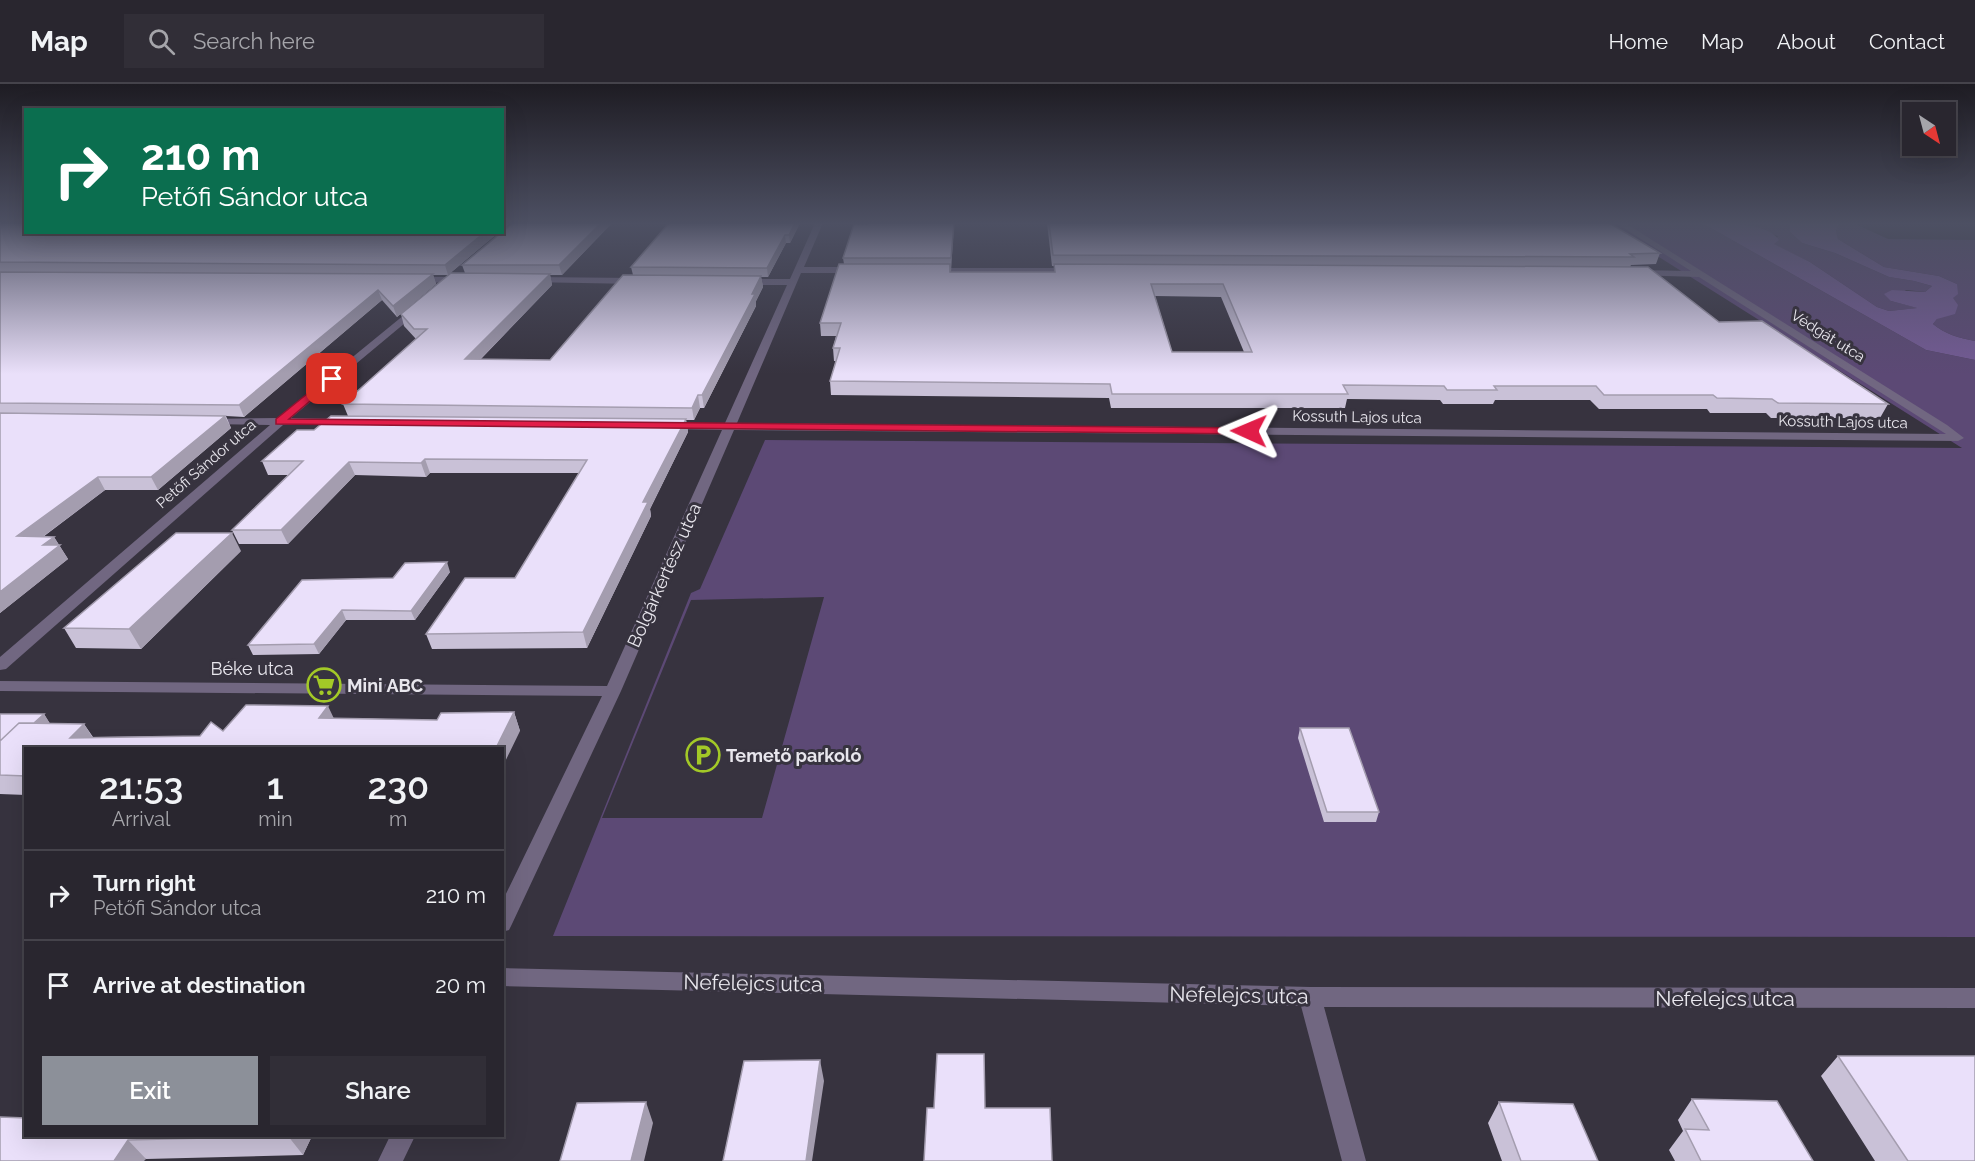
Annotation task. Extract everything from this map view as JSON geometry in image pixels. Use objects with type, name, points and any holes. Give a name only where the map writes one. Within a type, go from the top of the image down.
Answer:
[{"type":"street","points":[[444,287],[461,273]]},
{"type":"street","name":"Bolgárkertész utca","points":[[504,920],[613,691],[796,273]]},
{"type":"street","points":[[734,282],[829,273]]},
{"type":"street","points":[[1648,273],[1701,274]]},
{"type":"street","name":"Védgát utca","points":[[1701,274],[1958,438]]},
{"type":"street","points":[[405,279],[476,280]]},
{"type":"street","points":[[523,280],[652,281]]},
{"type":"street","name":"Petőfi Sándor utca","points":[[0,664],[280,422],[425,302]]},
{"type":"street","points":[[198,421],[351,422]]},
{"type":"street","name":"Kossuth Lajos utca","points":[[658,425],[1958,438]]},
{"type":"street","name":"Béke utca","points":[[0,686],[613,691]]},
{"type":"street","name":"Nefelejcs utca","points":[[504,977],[1310,997],[1975,998]]},
{"type":"street","points":[[1310,997],[1354,1161]]},
{"type":"street","points":[[390,1161],[402,1137]]},
{"type":"shaded area","points":[[1685,273],[1791,273],[1926,350],[1975,360],[1975,937],[553,936],[691,593],[700,589],[765,440],[1962,448]],"holes":[[[824,597],[762,818],[602,818],[691,600]]]},
{"type":"shaded area","points":[[1791,273],[1827,273],[1877,307],[1889,311],[1917,308],[1891,301],[1884,294],[1892,290],[1925,292],[1932,286],[1881,273],[1922,273],[1939,276],[1957,284],[1958,294],[1953,298],[1958,305],[1955,314],[1937,319],[1933,324],[1952,335],[1975,341],[1975,360],[1926,350]]},
{"type":"shaded area","points":[[1827,273],[1881,273],[1932,286],[1925,292],[1906,290],[1891,301],[1918,308],[1889,311],[1877,307]]},
{"type":"shaded area","points":[[1922,273],[1975,273],[1975,341],[1952,335],[1933,324],[1953,298],[1957,284],[1939,276]]},
{"type":"building","points":[[0,273],[433,274],[393,306],[378,290],[239,405],[0,403]]},
{"type":"building","points":[[451,273],[550,274],[465,359],[550,360],[623,275],[761,276],[752,294],[755,294],[702,395],[698,395],[692,408],[343,404],[427,329],[414,329],[401,314]]},
{"type":"building","points":[[836,273],[1656,273],[1719,322],[1762,321],[1888,404],[1778,403],[1772,399],[1717,398],[1713,395],[1604,395],[1596,386],[1494,386],[1497,390],[1447,390],[1444,386],[1343,385],[1348,394],[1112,394],[1110,384],[830,381],[840,348],[833,348],[841,323],[820,323]],"holes":[[[1151,284],[1223,284],[1252,352],[1172,352]]]},
{"type":"building","points":[[0,413],[225,416],[151,477],[98,477],[17,536],[54,537],[43,545],[60,545],[0,592]]},
{"type":"building","points":[[331,416],[686,419],[643,502],[648,502],[583,632],[426,634],[465,578],[515,578],[587,460],[425,459],[421,463],[349,462],[281,530],[232,530],[303,461],[262,461],[297,430],[314,430]]},
{"type":"building","points":[[176,533],[232,533],[129,629],[64,628]]},
{"type":"building","points":[[447,562],[411,611],[342,610],[314,644],[248,645],[302,580],[393,578],[405,563]]},
{"type":"building","points":[[246,705],[328,706],[319,718],[437,720],[441,713],[514,712],[496,747],[24,747],[24,776],[0,775],[0,741],[19,723],[84,724],[70,738],[200,736],[211,722],[223,731]]},
{"type":"building","points":[[0,714],[44,714],[34,723],[19,723],[0,741]]},
{"type":"building","points":[[1300,728],[1349,728],[1379,812],[1327,812]]},
{"type":"building","points":[[937,1054],[984,1054],[985,1108],[1050,1108],[1052,1161],[924,1161],[927,1108],[934,1108]]},
{"type":"building","points":[[1838,1056],[1975,1056],[1975,1161],[1908,1161]]},
{"type":"building","points":[[820,1060],[806,1161],[723,1161],[744,1061]]},
{"type":"building","points":[[1692,1099],[1777,1101],[1813,1161],[1701,1161],[1685,1129],[1709,1130]]},
{"type":"building","points":[[646,1102],[631,1161],[560,1161],[577,1103]]},
{"type":"building","points":[[1499,1102],[1573,1104],[1598,1161],[1521,1161]]},
{"type":"building","points":[[0,1117],[24,1118],[24,1137],[249,1137],[128,1140],[114,1161],[0,1161]]},
{"type":"place","name":"Mini ABC","points":[[324,685]]},
{"type":"place","name":"Temető parkoló","points":[[703,755]]},
{"type":"route","points":[[332,379],[280,422],[1249,431]]}]
